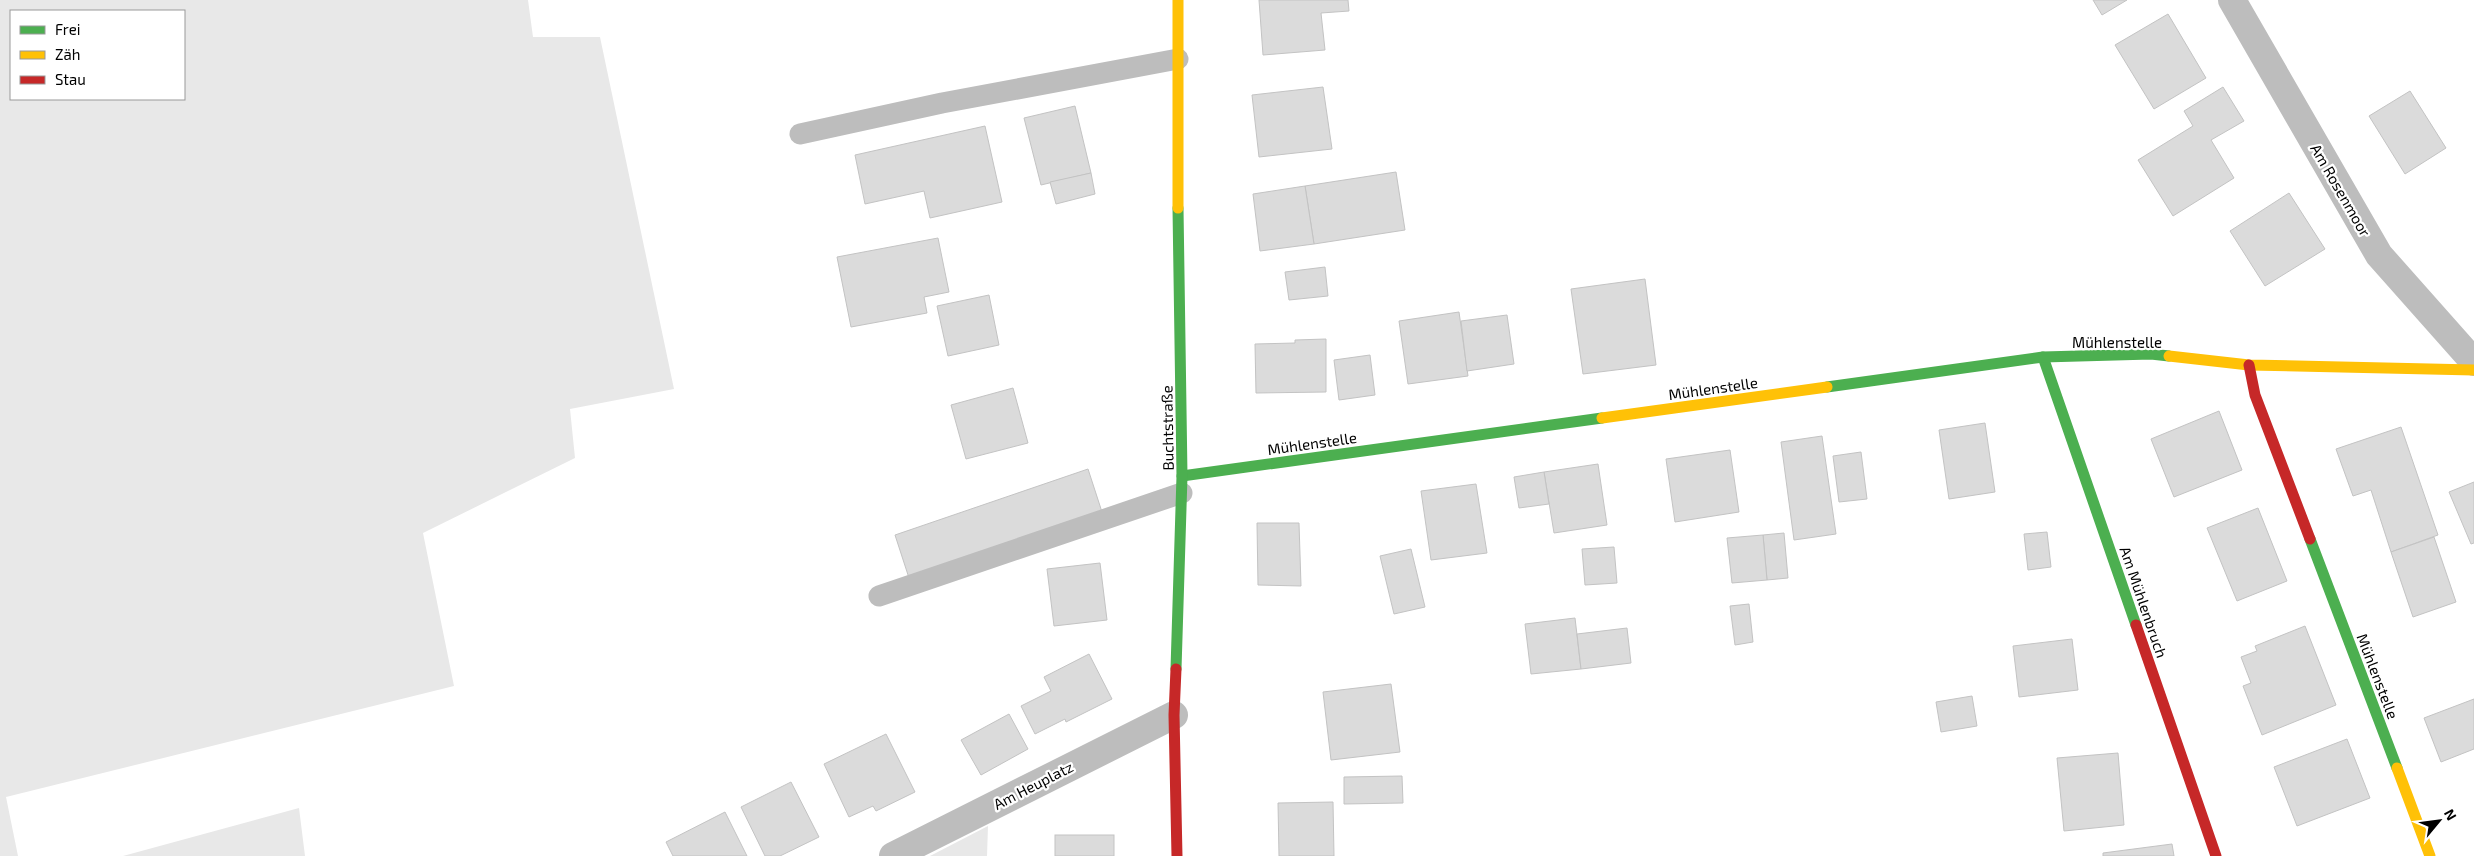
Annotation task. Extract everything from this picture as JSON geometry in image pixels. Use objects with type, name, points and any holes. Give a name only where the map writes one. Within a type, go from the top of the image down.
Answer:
[{"type":"street","name":"Buchtstraße","points":[[1177,856],[1174,715],[1182,485],[1178,0]]},
{"type":"street","name":"Am Rosenmoor","points":[[2232,0],[2379,255],[2474,362]]},
{"type":"street","name":"Mühlenstelle","points":[[1182,485],[2043,357],[2151,354],[2249,365],[2474,370]]},
{"type":"street","name":"Am Mühlenbruch","points":[[2043,357],[2216,856]]},
{"type":"street","name":"Mühlenstelle","points":[[2249,365],[2255,395],[2430,856]]},
{"type":"street","name":"Am Heuplatz","points":[[893,856],[1174,715]]},
{"type":"lane","points":[[800,134],[942,103],[1178,59]]},
{"type":"lane","points":[[879,596],[1182,485]]},
{"type":"shaded area","points":[[0,0],[528,0],[533,37],[600,37],[674,389],[570,409],[575,458],[423,533],[454,686],[6,797],[18,856],[0,856]]},
{"type":"shaded area","points":[[299,808],[305,856],[123,856]]},
{"type":"shaded area","points":[[988,826],[987,856],[930,856]]},
{"type":"building","points":[[1259,0],[1348,0],[1349,11],[1321,13],[1325,50],[1263,55]]},
{"type":"building","points":[[2093,0],[2127,0],[2102,15]]},
{"type":"building","points":[[2168,14],[2206,78],[2154,109],[2115,45]]},
{"type":"building","points":[[1323,87],[1332,149],[1259,157],[1252,95]]},
{"type":"building","points":[[2223,87],[2244,121],[2211,140],[2234,178],[2173,216],[2138,160],[2193,126],[2184,111]]},
{"type":"building","points":[[2410,91],[2446,148],[2405,174],[2369,116]]},
{"type":"building","points":[[1075,106],[1091,173],[1041,185],[1024,118]]},
{"type":"building","points":[[985,126],[1002,202],[930,218],[924,191],[865,204],[855,155]]},
{"type":"building","points":[[1396,172],[1405,230],[1314,244],[1305,186]]},
{"type":"building","points":[[1091,173],[1095,194],[1056,204],[1050,182]]},
{"type":"building","points":[[1305,186],[1314,244],[1260,251],[1253,194]]},
{"type":"building","points":[[2289,193],[2325,249],[2265,286],[2230,231]]},
{"type":"building","points":[[938,238],[949,292],[924,297],[927,313],[851,327],[837,257]]},
{"type":"building","points":[[1325,267],[1328,296],[1289,300],[1285,272]]},
{"type":"building","points":[[1645,279],[1656,365],[1583,374],[1571,289]]},
{"type":"building","points":[[989,295],[999,345],[948,356],[937,306]]},
{"type":"building","points":[[1459,312],[1468,376],[1408,384],[1399,321]]},
{"type":"building","points":[[1507,315],[1514,364],[1467,371],[1461,321]]},
{"type":"building","points":[[1326,339],[1326,392],[1256,393],[1255,344],[1295,343],[1295,340]]},
{"type":"building","points":[[1370,355],[1375,395],[1339,400],[1334,360]]},
{"type":"building","points":[[1013,388],[1028,443],[966,459],[951,405]]},
{"type":"building","points":[[2219,411],[2242,470],[2174,497],[2151,439]]},
{"type":"building","points":[[1985,423],[1995,492],[1949,499],[1939,430]]},
{"type":"building","points":[[2401,427],[2438,535],[2391,552],[2371,490],[2353,496],[2336,449]]},
{"type":"building","points":[[1822,436],[1836,534],[1794,540],[1781,442]]},
{"type":"building","points":[[1730,450],[1739,512],[1675,522],[1666,459]]},
{"type":"building","points":[[1861,452],[1867,499],[1839,502],[1833,456]]},
{"type":"building","points":[[1598,464],[1607,525],[1554,533],[1544,472]]},
{"type":"building","points":[[1088,469],[1102,512],[909,578],[895,535]]},
{"type":"building","points":[[1544,472],[1549,504],[1519,508],[1514,477]]},
{"type":"building","points":[[2474,482],[2474,543],[2471,544],[2449,492]]},
{"type":"building","points":[[1476,484],[1487,553],[1431,560],[1421,491]]},
{"type":"building","points":[[2258,508],[2287,581],[2237,601],[2207,528]]},
{"type":"building","points":[[1257,523],[1299,523],[1301,586],[1258,585]]},
{"type":"building","points":[[2047,532],[2051,567],[2028,570],[2024,534]]},
{"type":"building","points":[[1784,533],[1788,578],[1767,580],[1763,535]]},
{"type":"building","points":[[1763,535],[1767,580],[1732,583],[1727,538]]},
{"type":"building","points":[[2434,537],[2456,602],[2413,617],[2391,552]]},
{"type":"building","points":[[1614,547],[1617,583],[1585,585],[1582,549]]},
{"type":"building","points":[[1411,549],[1425,607],[1394,614],[1380,556]]},
{"type":"building","points":[[1100,563],[1107,620],[1054,626],[1047,569]]},
{"type":"building","points":[[1749,604],[1753,642],[1735,645],[1730,606]]},
{"type":"building","points":[[1575,618],[1581,669],[1531,674],[1525,624]]},
{"type":"building","points":[[2305,626],[2336,705],[2262,735],[2243,686],[2251,683],[2241,657],[2257,651],[2255,646]]},
{"type":"building","points":[[1627,628],[1631,663],[1581,669],[1577,634]]},
{"type":"building","points":[[2072,639],[2078,690],[2019,697],[2013,646]]},
{"type":"building","points":[[1089,654],[1112,699],[1066,722],[1065,719],[1035,734],[1021,706],[1051,691],[1044,677]]},
{"type":"building","points":[[1391,684],[1400,752],[1331,760],[1323,692]]},
{"type":"building","points":[[1972,696],[1977,726],[1941,732],[1936,702]]},
{"type":"building","points":[[2474,699],[2474,749],[2441,762],[2424,718]]},
{"type":"building","points":[[1009,714],[1028,749],[981,775],[961,740]]},
{"type":"building","points":[[886,734],[915,792],[876,811],[873,806],[849,817],[824,764]]},
{"type":"building","points":[[2347,739],[2370,798],[2297,826],[2274,767]]},
{"type":"building","points":[[2118,753],[2124,825],[2064,831],[2057,758]]},
{"type":"building","points":[[1402,776],[1403,803],[1344,804],[1344,777]]},
{"type":"building","points":[[791,782],[819,837],[780,856],[765,856],[741,807]]},
{"type":"building","points":[[1333,802],[1334,856],[1279,856],[1278,803]]},
{"type":"building","points":[[725,812],[747,856],[673,856],[666,842]]},
{"type":"building","points":[[1055,835],[1114,835],[1114,856],[1055,856]]},
{"type":"building","points":[[2172,844],[2174,856],[2103,856],[2103,853]]},
{"type":"traffic: fast","points":[[1176,669],[1182,476],[1178,208]]},
{"type":"traffic: fast","points":[[1827,387],[2043,357],[2151,354],[2169,356]]},
{"type":"traffic: fast","points":[[2043,357],[2136,625]]},
{"type":"traffic: fast","points":[[1182,476],[1602,418]]},
{"type":"traffic: fast","points":[[2310,539],[2397,768]]},
{"type":"traffic: slow","points":[[1178,0],[1178,208]]},
{"type":"traffic: slow","points":[[2169,356],[2249,365],[2474,370]]},
{"type":"traffic: slow","points":[[1602,418],[1827,387]]},
{"type":"traffic: slow","points":[[2397,768],[2430,856]]},
{"type":"traffic: jam","points":[[2249,365],[2255,395],[2310,539]]},
{"type":"traffic: jam","points":[[2136,625],[2216,856]]},
{"type":"traffic: jam","points":[[1176,669],[1174,715],[1177,856]]}]
